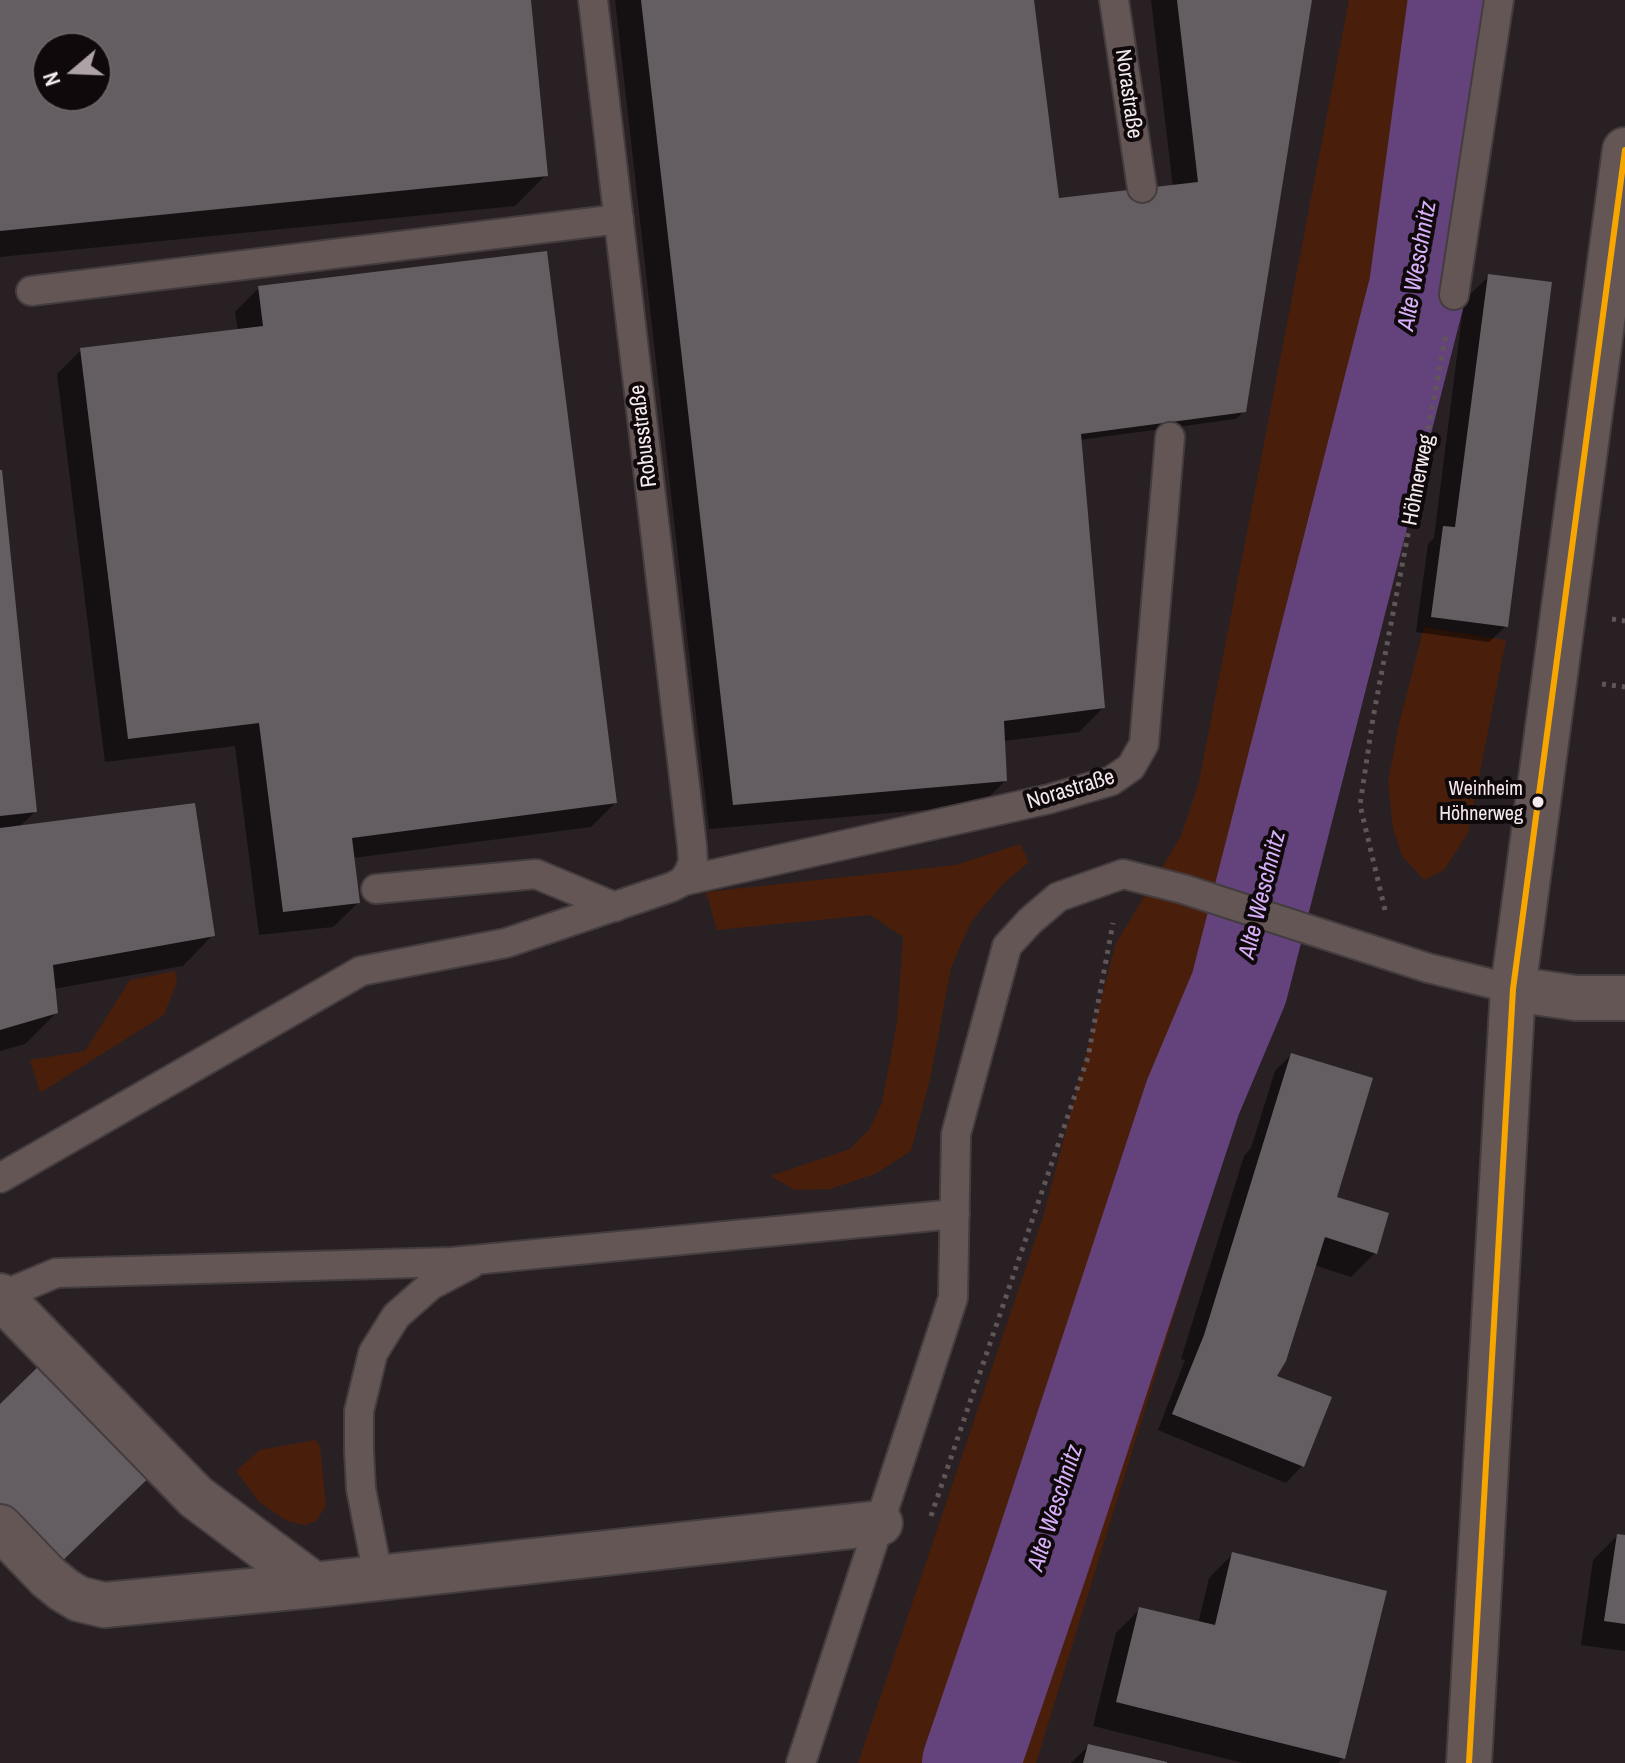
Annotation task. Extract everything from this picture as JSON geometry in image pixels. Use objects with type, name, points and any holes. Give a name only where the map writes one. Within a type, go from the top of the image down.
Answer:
[{"type":"street","points":[[1469,1763],[1513,989],[1625,150]]},
{"type":"street","points":[[1513,989],[1576,998],[1625,998]]},
{"type":"street","points":[[0,1296],[196,1497],[314,1585]]},
{"type":"street","points":[[0,1527],[64,1590],[79,1599],[104,1605],[880,1523]]},
{"type":"lane","name":"Robusstraße","points":[[593,0],[692,846],[693,862],[686,876]]},
{"type":"lane","name":"Norastraße","points":[[1114,0],[1142,188]]},
{"type":"lane","points":[[1454,295],[1499,0]]},
{"type":"lane","points":[[31,291],[619,219]]},
{"type":"lane","name":"Norastraße","points":[[0,1178],[361,971],[506,943],[615,907],[686,876],[1049,799],[1111,781],[1131,767],[1144,744],[1170,437]]},
{"type":"lane","points":[[376,889],[536,874],[615,907]]},
{"type":"lane","points":[[801,1763],[953,1298],[956,1134],[1007,946],[1058,897],[1123,874],[1183,889],[1396,958],[1513,989]]},
{"type":"lane","points":[[0,1296],[56,1273],[479,1260],[955,1214]]},
{"type":"lane","points":[[378,1576],[363,1500],[359,1451],[359,1411],[373,1353],[396,1316],[431,1285],[479,1260]]},
{"type":"path","name":"Höhnerweg","points":[[1396,958],[1360,805],[1373,718],[1454,295]]},
{"type":"path","points":[[931,1516],[1088,1057],[1123,874]]},
{"type":"shaded area","points":[[1349,0],[1463,0],[1341,744],[1310,874],[1036,1763],[858,1763],[1043,1217],[1116,943],[1181,836],[1199,782]]},
{"type":"shaded area","points":[[1424,627],[1506,640],[1468,833],[1444,870],[1424,880],[1402,856],[1393,828],[1388,782],[1399,724]]},
{"type":"shaded area","points":[[1020,844],[1029,862],[1001,886],[971,922],[951,968],[931,1075],[911,1151],[875,1174],[830,1189],[795,1190],[770,1176],[850,1149],[869,1130],[882,1103],[897,1022],[903,937],[870,915],[717,930],[706,892],[956,865]]},
{"type":"shaded area","points":[[175,971],[177,982],[164,1015],[40,1093],[30,1060],[85,1051],[130,980]]},
{"type":"shaded area","points":[[316,1440],[320,1447],[326,1506],[316,1521],[305,1525],[287,1521],[260,1503],[236,1471],[260,1450]]},
{"type":"building","points":[[0,0],[531,0],[548,176],[0,231]]},
{"type":"building","points":[[641,0],[1034,0],[1059,198],[1198,182],[1177,0],[1312,0],[1246,412],[1081,434],[1105,708],[1004,721],[1007,781],[733,805]]},
{"type":"building","points":[[547,251],[617,803],[352,838],[360,903],[283,912],[259,723],[128,739],[80,348],[263,326],[258,286]]},
{"type":"building","points":[[1488,274],[1552,282],[1508,627],[1431,617],[1443,526],[1455,527]]},
{"type":"building","points":[[0,470],[37,812],[0,816]]},
{"type":"building","points":[[195,803],[215,936],[53,965],[58,1013],[0,1030],[0,828]]},
{"type":"building","points":[[1291,1053],[1373,1078],[1337,1197],[1389,1213],[1377,1254],[1325,1237],[1286,1361],[1277,1376],[1332,1397],[1304,1467],[1172,1414],[1204,1335]]},
{"type":"building","points":[[50,1355],[159,1468],[57,1566],[0,1507],[0,1404]]},
{"type":"building","points":[[1617,1534],[1625,1535],[1625,1624],[1604,1621]]},
{"type":"building","points":[[1232,1552],[1387,1591],[1345,1759],[1116,1702],[1139,1607],[1215,1625]]},
{"type":"building","points":[[1088,1744],[1167,1762],[1167,1763],[1083,1763]]},
{"type":"waterway","name":"Alte Weschnitz","points":[[971,1763],[1193,1097],[1239,988],[1418,287],[1457,0]]},
{"type":"transit line","points":[[1469,1763],[1513,989],[1625,150]]},
{"type":"place","name":"Weinheim Höhnerweg","points":[[1538,802]]}]
